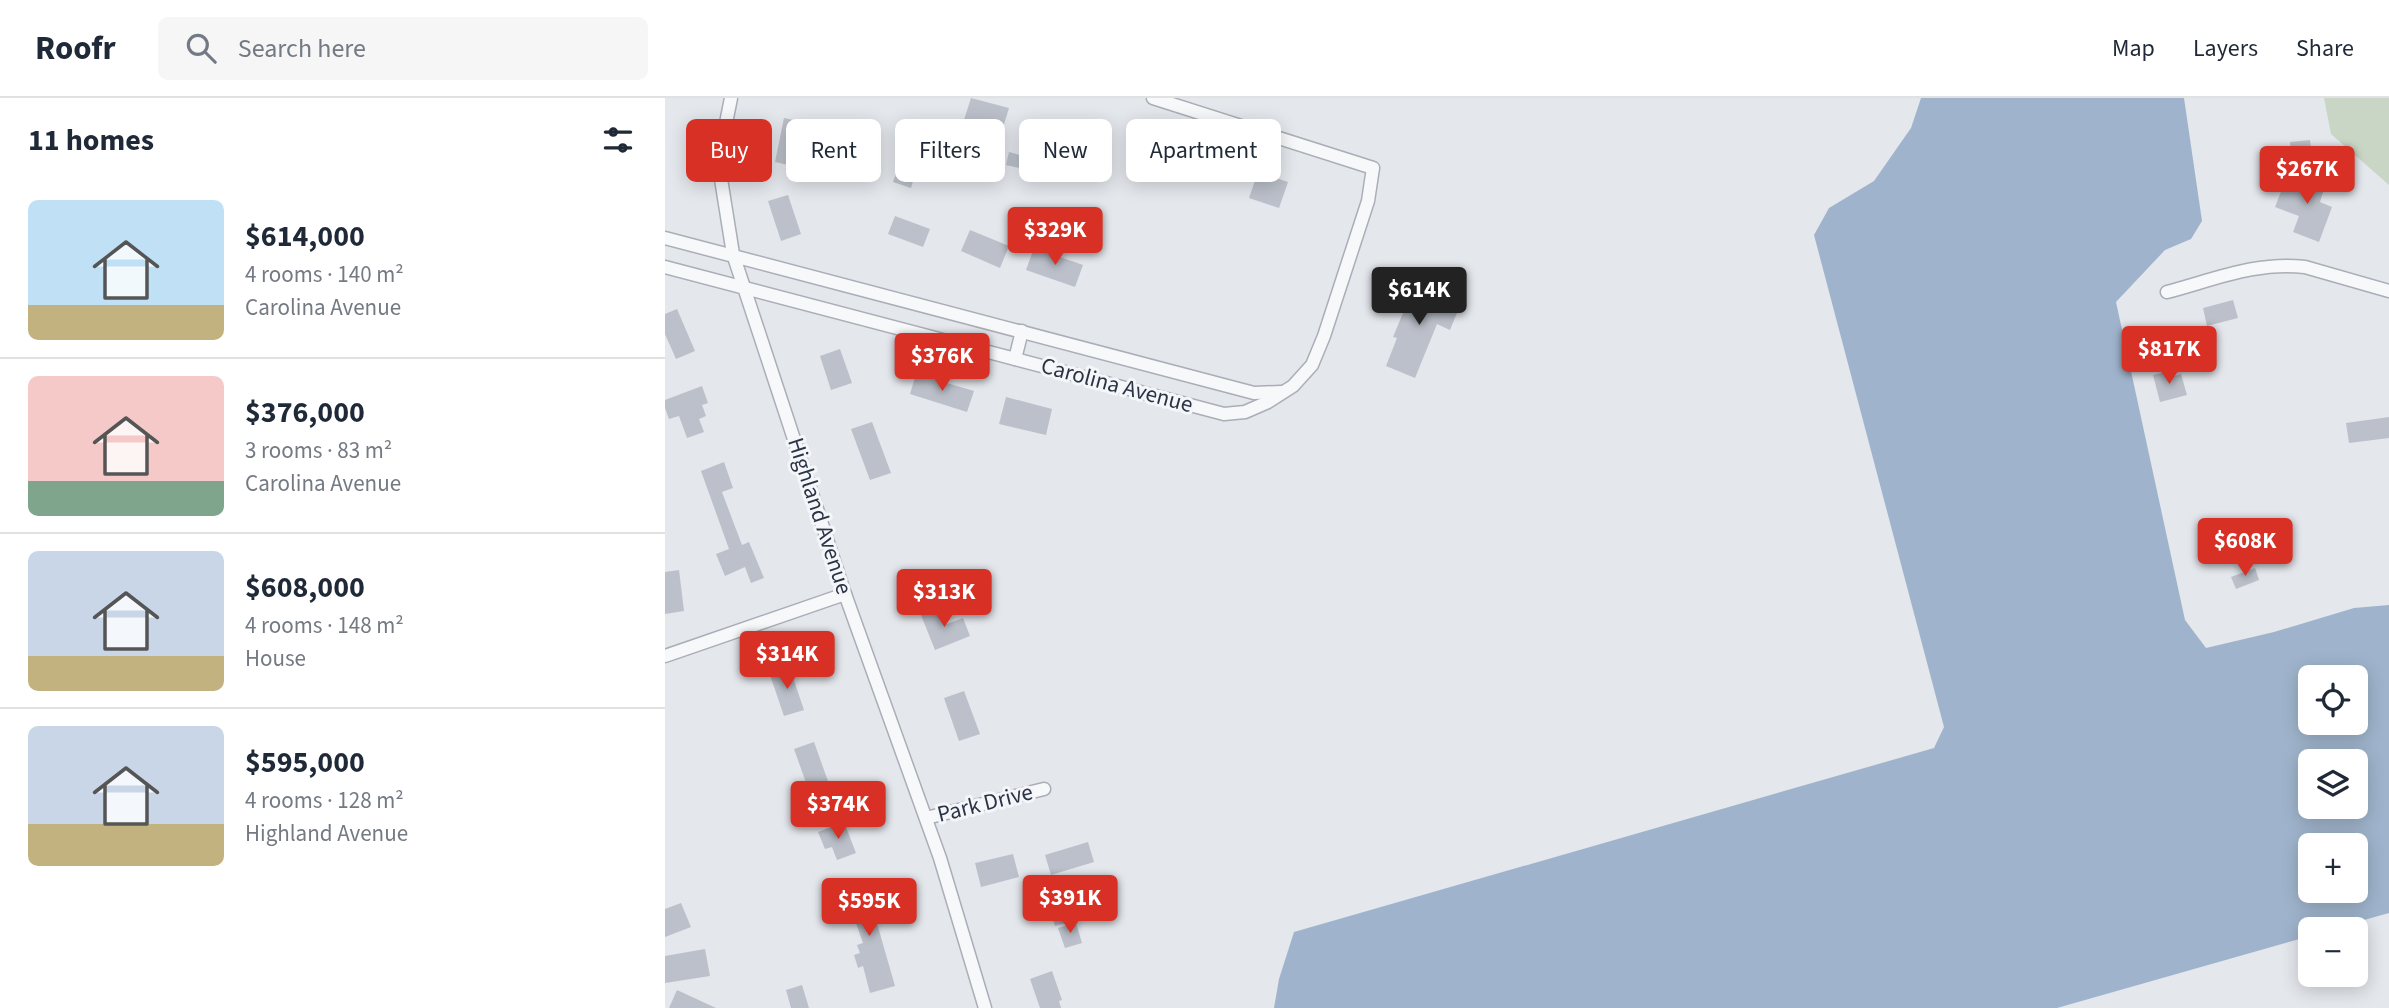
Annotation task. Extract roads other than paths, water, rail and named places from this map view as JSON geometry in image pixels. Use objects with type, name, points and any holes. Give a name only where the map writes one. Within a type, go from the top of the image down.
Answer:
[{"type":"street","name":"Highland Avenue","points":[[731,98],[722,141],[720,179],[733,254],[845,594],[926,818],[985,1008]]},
{"type":"street","name":"Carolina Avenue","points":[[665,267],[1224,414],[1245,412],[1268,402],[1293,386],[1312,365],[1368,201],[1373,168],[1153,98]]},
{"type":"street","name":"Carolina Avenue","points":[[665,237],[1254,393],[1281,392]]},
{"type":"street","points":[[2167,292],[2232,272],[2291,265],[2389,291]]},
{"type":"street","points":[[1015,359],[1022,331]]},
{"type":"street","points":[[665,656],[845,594]]},
{"type":"street","name":"Park Drive","points":[[926,818],[1044,789]]},
{"type":"water","points":[[1921,98],[2184,98],[2202,221],[2191,239],[2165,250],[2116,302],[2185,620],[2206,648],[2274,632],[2354,608],[2389,605],[2389,913],[2368,919],[2298,917],[2298,939],[2057,1008],[1274,1008],[1279,979],[1294,932],[1934,748],[1944,727],[1814,235],[1829,208],[1874,181],[1911,128]]}]
